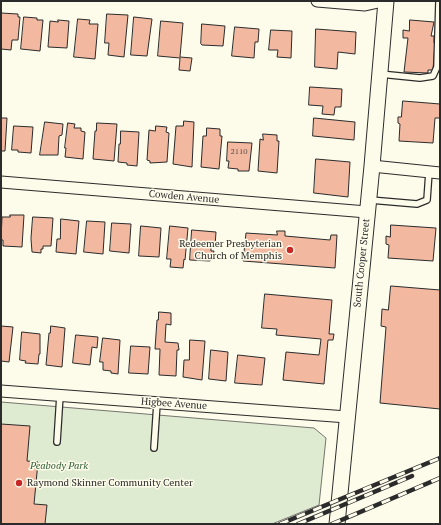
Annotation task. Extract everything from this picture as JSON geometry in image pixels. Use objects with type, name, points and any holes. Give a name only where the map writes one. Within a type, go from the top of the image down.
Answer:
[{"type":"main road","name":"South Cooper Street","points":[[337,524],[372,166],[385,1]]},
{"type":"street","points":[[317,1],[365,5],[385,1]]},
{"type":"street","points":[[372,166],[435,172]]},
{"type":"street","name":"Cowden Avenue","points":[[1,182],[368,206]]},
{"type":"street","name":"Higbee Avenue","points":[[1,391],[347,417]]},
{"type":"lane","points":[[380,74],[420,78],[433,76],[436,67],[439,1]]},
{"type":"lane","points":[[368,206],[417,204],[427,200],[435,172]]},
{"type":"lane","points":[[57,442],[60,395]]},
{"type":"lane","points":[[154,448],[157,403]]},
{"type":"green space","name":"Peabody Park","points":[[1,402],[314,428],[326,438],[319,505],[272,524],[1,524]]},
{"type":"building","points":[[1,13],[18,14],[18,17],[20,17],[18,40],[12,40],[11,50],[1,49]]},
{"type":"building","points":[[107,14],[128,15],[124,57],[108,55],[109,43],[105,43]]},
{"type":"building","points":[[24,17],[43,20],[40,51],[21,49]]},
{"type":"building","points":[[134,17],[152,19],[147,56],[131,55]]},
{"type":"building","points":[[78,19],[90,20],[89,24],[98,24],[95,59],[74,57]]},
{"type":"building","points":[[58,20],[69,21],[67,48],[48,47],[50,21],[58,22]]},
{"type":"building","points":[[410,20],[434,22],[431,36],[434,36],[435,43],[433,70],[428,70],[428,73],[404,72],[408,38],[403,38],[403,30],[409,31]]},
{"type":"building","points":[[161,21],[183,23],[180,57],[192,58],[190,71],[179,70],[180,58],[158,56]]},
{"type":"building","points":[[202,24],[225,26],[223,46],[201,44]]},
{"type":"building","points":[[235,27],[259,29],[258,42],[255,42],[254,58],[232,56]]},
{"type":"building","points":[[316,29],[356,32],[355,54],[338,52],[337,69],[315,67]]},
{"type":"building","points":[[271,30],[292,31],[291,58],[277,57],[278,50],[269,50]]},
{"type":"building","points":[[310,87],[342,89],[341,107],[335,107],[334,115],[322,114],[323,106],[309,105]]},
{"type":"building","points":[[403,101],[440,104],[440,118],[435,118],[433,143],[399,141],[400,124],[398,123],[398,117],[401,117]]},
{"type":"building","points":[[1,118],[7,118],[5,151],[1,151]]},
{"type":"building","points":[[314,118],[355,122],[354,140],[313,136]]},
{"type":"building","points":[[184,121],[194,122],[192,167],[173,164],[176,126],[183,126]]},
{"type":"building","points":[[45,122],[63,124],[62,135],[59,136],[58,155],[40,155]]},
{"type":"building","points":[[68,123],[75,124],[74,128],[81,128],[81,131],[85,132],[83,159],[65,157]]},
{"type":"building","points":[[97,123],[117,124],[114,161],[93,159]]},
{"type":"building","points":[[14,126],[33,127],[31,153],[12,150]]},
{"type":"building","points":[[156,126],[167,127],[166,132],[169,133],[167,162],[150,163],[150,161],[147,160],[149,130],[155,131]]},
{"type":"building","points":[[207,128],[220,129],[220,136],[222,136],[219,169],[201,167],[203,136],[206,136]]},
{"type":"building","points":[[121,131],[139,132],[137,166],[118,162]]},
{"type":"building","points":[[263,134],[277,135],[277,141],[279,141],[277,173],[258,171],[260,139],[263,140]]},
{"type":"building","points":[[228,142],[252,143],[249,171],[238,171],[238,169],[228,168]]},
{"type":"building","points":[[316,159],[350,162],[348,197],[314,193]]},
{"type":"building","points":[[10,215],[24,215],[22,247],[3,246],[3,240],[1,240],[2,217],[10,217]]},
{"type":"building","points":[[33,217],[53,218],[51,246],[43,246],[41,253],[32,252],[31,239]]},
{"type":"building","points":[[61,219],[79,221],[76,254],[56,252],[57,239],[60,239]]},
{"type":"building","points":[[87,221],[105,222],[103,254],[84,252]]},
{"type":"building","points":[[112,223],[131,224],[129,253],[110,251]]},
{"type":"building","points":[[391,225],[436,228],[433,261],[388,258],[389,245],[386,244],[386,236],[390,237]]},
{"type":"building","points":[[141,226],[161,228],[159,257],[139,256]]},
{"type":"building","points":[[170,226],[188,228],[183,268],[170,267],[171,259],[167,259]]},
{"type":"building","points":[[192,230],[216,232],[215,246],[211,246],[211,251],[214,251],[213,257],[211,256],[210,261],[190,260]]},
{"type":"building","name":"Redeemer Presbyterian Church of Memphis","points":[[277,231],[285,231],[285,236],[330,240],[331,235],[337,235],[335,268],[243,261],[246,233],[277,235]]},
{"type":"building","points":[[391,286],[440,290],[440,409],[380,403],[386,327],[381,326],[382,309],[388,310]]},
{"type":"building","points":[[265,294],[332,300],[329,334],[334,334],[333,340],[328,340],[324,384],[283,380],[286,352],[319,355],[321,339],[276,335],[277,329],[262,328]]},
{"type":"building","points":[[159,312],[171,313],[171,325],[166,324],[165,342],[178,343],[179,350],[177,350],[176,376],[159,375],[160,349],[155,349]]},
{"type":"building","points":[[1,326],[13,327],[9,362],[1,361]]},
{"type":"building","points":[[51,326],[65,328],[62,367],[46,365]]},
{"type":"building","points":[[22,332],[40,334],[40,354],[38,364],[25,363],[26,361],[20,360]]},
{"type":"building","points":[[76,335],[98,337],[97,348],[92,347],[90,365],[73,363]]},
{"type":"building","points":[[103,338],[120,340],[118,374],[103,370],[103,362],[100,362]]},
{"type":"building","points":[[190,340],[205,341],[202,380],[183,377],[184,360],[189,360]]},
{"type":"building","points":[[131,346],[150,347],[148,374],[129,373]]},
{"type":"building","points":[[211,350],[228,352],[226,381],[209,379]]},
{"type":"building","points":[[238,355],[265,358],[262,385],[235,383]]},
{"type":"building","name":"Raymond Skinner Community Center","points":[[1,424],[30,426],[27,461],[38,462],[34,504],[47,505],[45,524],[1,524]]},
{"type":"railway","points":[[280,524],[440,458]]},
{"type":"railway","points":[[298,524],[412,476]]},
{"type":"railway","points":[[332,524],[440,478]]},
{"type":"place","name":"Redeemer Presbyterian Church of Memphis","points":[[290,250]]},
{"type":"place","name":"Raymond Skinner Community Center","points":[[19,483]]}]
